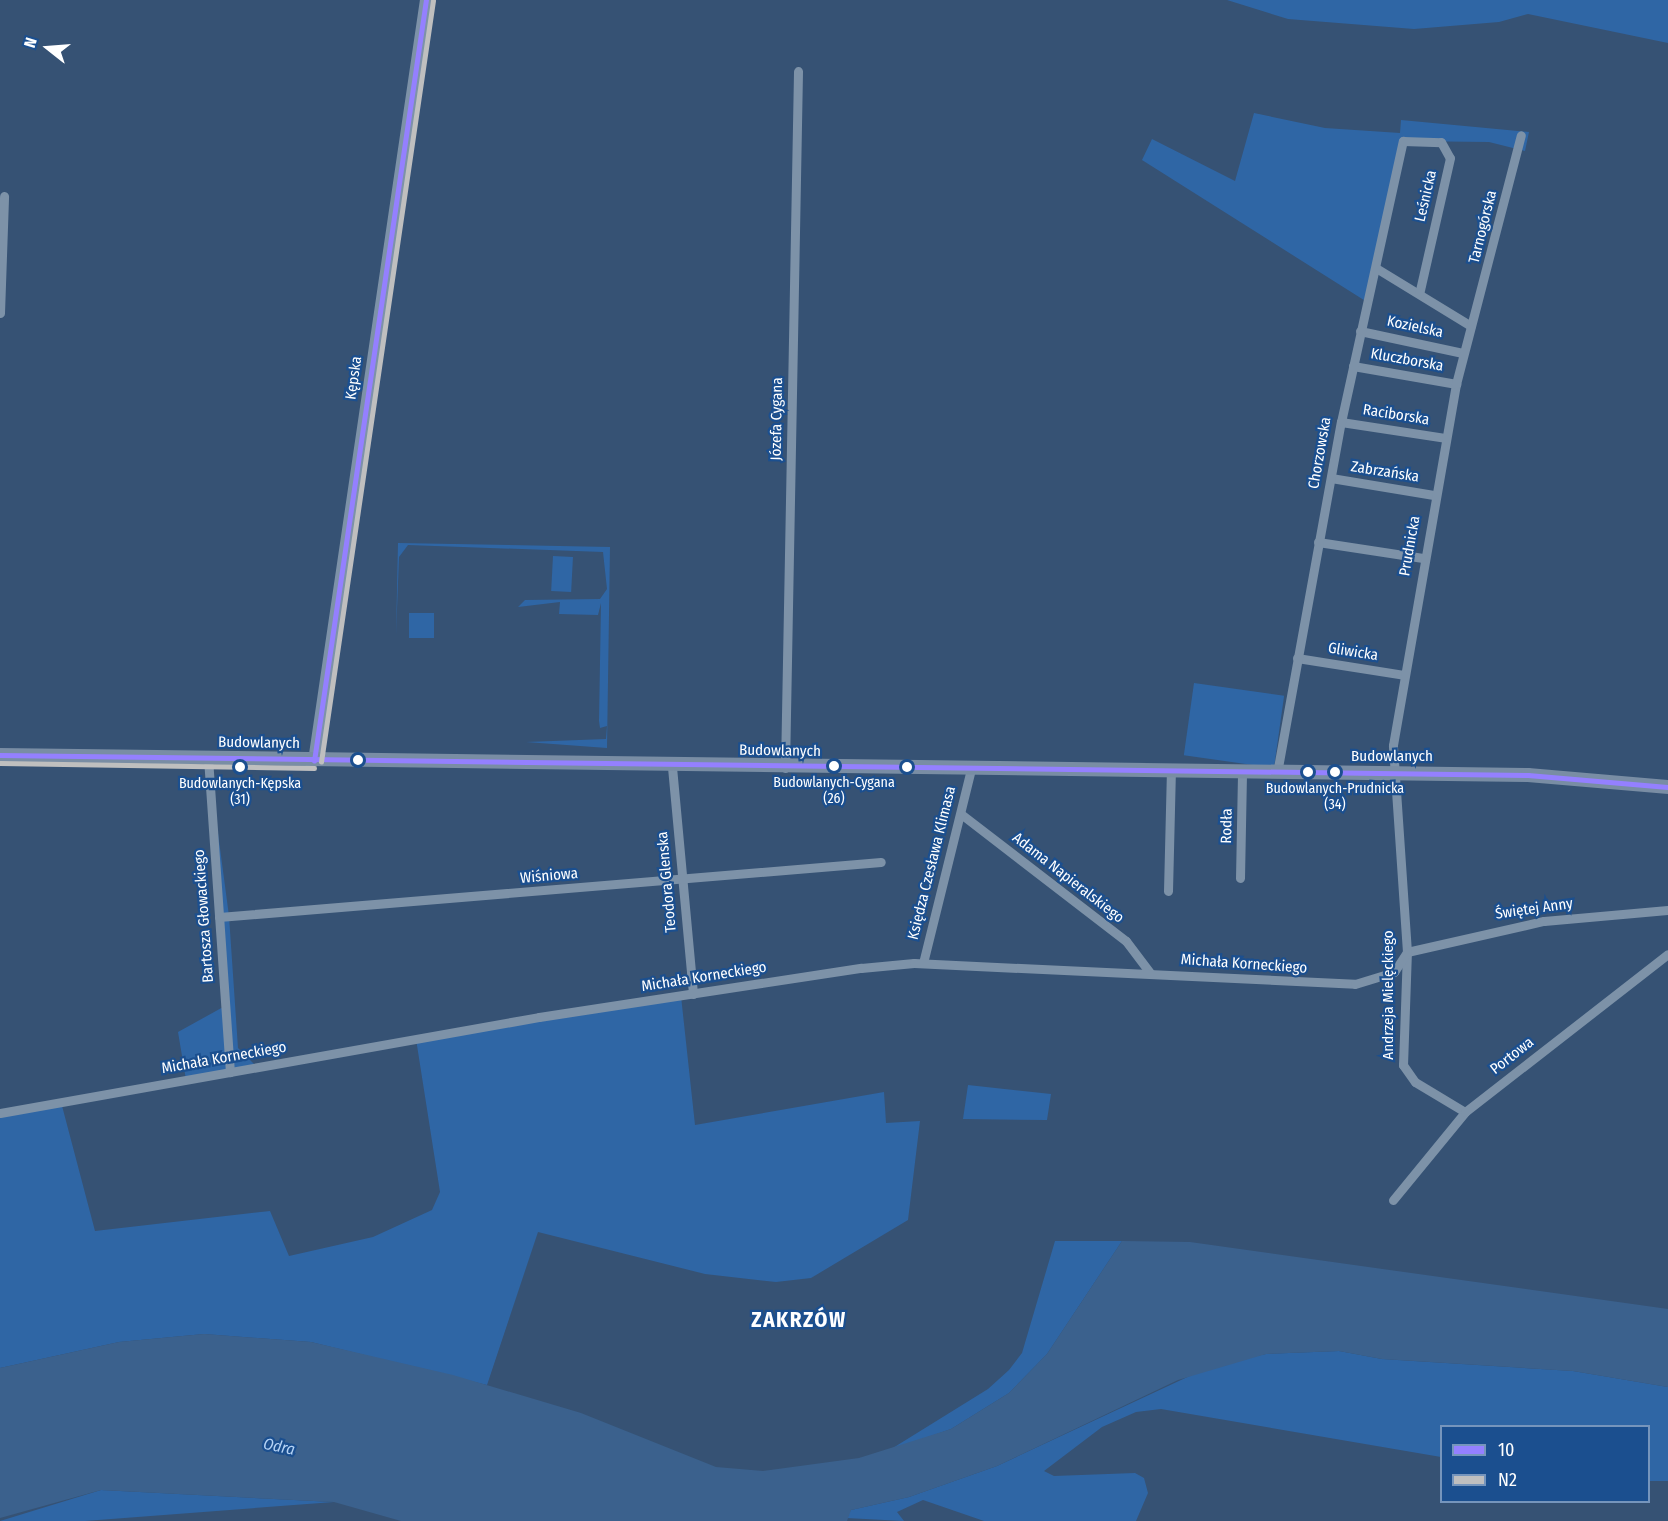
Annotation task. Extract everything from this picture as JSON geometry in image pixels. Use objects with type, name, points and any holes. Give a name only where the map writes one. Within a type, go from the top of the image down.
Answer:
[{"type":"main road","name":"Budowlanych","points":[[0,755],[672,767],[1528,775],[1668,787]]},
{"type":"street","name":"Kępska","points":[[314,761],[426,0]]},
{"type":"street","name":"Józefa Cygana","points":[[785,768],[798,70]]},
{"type":"street","name":"Tarnogórska","points":[[1472,326],[1521,135]]},
{"type":"street","name":"Chorzowska","points":[[1277,773],[1341,422],[1403,141]]},
{"type":"street","name":"Leśnicka","points":[[1403,141],[1441,142],[1450,158],[1419,294]]},
{"type":"street","points":[[0,313],[4,196]]},
{"type":"street","points":[[1376,268],[1472,326]]},
{"type":"street","name":"Prudnicka","points":[[1393,773],[1404,675],[1434,495],[1456,384],[1472,326]]},
{"type":"street","name":"Kozielska","points":[[1360,331],[1463,353]]},
{"type":"street","name":"Kluczborska","points":[[1353,366],[1456,384]]},
{"type":"street","name":"Raciborska","points":[[1341,422],[1445,438]]},
{"type":"street","name":"Zabrzańska","points":[[1331,478],[1434,495]]},
{"type":"street","points":[[1318,542],[1424,558]]},
{"type":"street","name":"Gliwicka","points":[[1297,658],[1404,675]]},
{"type":"street","name":"Bartosza Głowackiego","points":[[208,758],[230,1072]]},
{"type":"street","name":"Teodora Glenska","points":[[672,767],[693,994]]},
{"type":"street","name":"Księdza Czesława Klimasa","points":[[923,963],[970,770]]},
{"type":"street","points":[[1168,891],[1171,771]]},
{"type":"street","name":"Rodła","points":[[1240,878],[1242,773]]},
{"type":"street","name":"Andrzeja Mielęckiego","points":[[1393,773],[1407,952],[1403,1065],[1415,1082],[1465,1112]]},
{"type":"street","name":"Adama Napieralskiego","points":[[960,814],[1126,941],[1151,974]]},
{"type":"street","name":"Wiśniowa","points":[[219,917],[682,880],[881,861]]},
{"type":"street","name":"Świętej Anny","points":[[1407,952],[1544,921],[1668,910]]},
{"type":"street","name":"Michała Korneckiego","points":[[0,1113],[693,994],[923,963],[1355,984],[1394,972],[1407,952]]},
{"type":"street","name":"Portowa","points":[[1393,1200],[1465,1112],[1668,954]]},
{"type":"shaded area","points":[[1227,0],[1668,0],[1668,43],[1528,14],[1499,22],[1414,29],[1288,19]]},
{"type":"shaded area","points":[[1254,113],[1325,128],[1400,133],[1401,120],[1529,132],[1525,151],[1489,142],[1403,141],[1367,302],[1142,160],[1152,139],[1235,181]]},
{"type":"shaded area","points":[[398,543],[610,547],[607,748],[526,742],[606,739],[607,726],[600,728],[599,721],[601,603],[598,615],[559,614],[560,602],[518,607],[525,600],[600,599],[607,589],[603,552],[408,545],[399,557],[396,636]]},
{"type":"shaded area","points":[[553,556],[573,557],[571,592],[551,591]]},
{"type":"shaded area","points":[[409,613],[434,613],[434,638],[409,638]]},
{"type":"shaded area","points":[[1194,683],[1284,696],[1274,768],[1184,755]]},
{"type":"shaded area","points":[[208,758],[229,916],[238,1048],[257,1067],[186,1080],[178,1032],[225,1006]]},
{"type":"shaded area","points":[[681,996],[695,1125],[884,1092],[886,1123],[920,1121],[908,1220],[811,1278],[776,1282],[705,1274],[538,1232],[487,1385],[311,1342],[204,1334],[119,1342],[0,1368],[0,1113],[61,1102],[95,1231],[270,1211],[289,1256],[373,1237],[432,1210],[440,1192],[416,1039]]},
{"type":"shaded area","points":[[968,1085],[1051,1094],[1047,1120],[963,1119]]},
{"type":"shaded area","points":[[1055,1241],[1122,1241],[1047,1354],[1009,1393],[951,1429],[888,1451],[988,1389],[1009,1370],[1022,1353]]},
{"type":"shaded area","points":[[1339,1351],[1382,1359],[1573,1371],[1668,1387],[1668,1481],[1650,1481],[1650,1425],[1440,1425],[1440,1457],[1161,1409],[1136,1412],[1102,1427],[1044,1471],[1054,1476],[1135,1473],[1144,1478],[1148,1493],[1136,1521],[984,1521],[923,1500],[897,1512],[904,1521],[846,1518],[851,1510],[909,1497],[997,1466],[1211,1366],[1266,1354]]},
{"type":"shaded area","points":[[101,1490],[334,1502],[85,1521],[0,1521]]},
{"type":"water","name":"Odra","points":[[1122,1241],[1190,1242],[1668,1309],[1668,1387],[1573,1371],[1382,1359],[1339,1351],[1266,1354],[1178,1380],[997,1466],[909,1497],[851,1510],[847,1521],[401,1521],[334,1502],[101,1490],[0,1518],[0,1368],[119,1342],[204,1334],[311,1342],[453,1375],[581,1413],[716,1467],[763,1471],[859,1458],[951,1429],[1009,1393],[1047,1354]]},
{"type":"transit line","name":"10","points":[[314,761],[426,0]]},
{"type":"transit line","name":"N2","points":[[321,762],[433,1]]},
{"type":"transit line","name":"10","points":[[0,755],[1528,775],[1668,787]]},
{"type":"transit line","name":"N2","points":[[0,763],[314,768]]},
{"type":"place","name":"Budowlanych-Cygana (26)","points":[[834,766]]},
{"type":"place","name":"Budowlanych-Kępska (31)","points":[[240,767]]},
{"type":"place","name":"Budowlanych-Prudnicka (34)","points":[[1335,772]]},
{"type":"district","name":"ZAKRZÓW","points":[[799,1320]]}]
